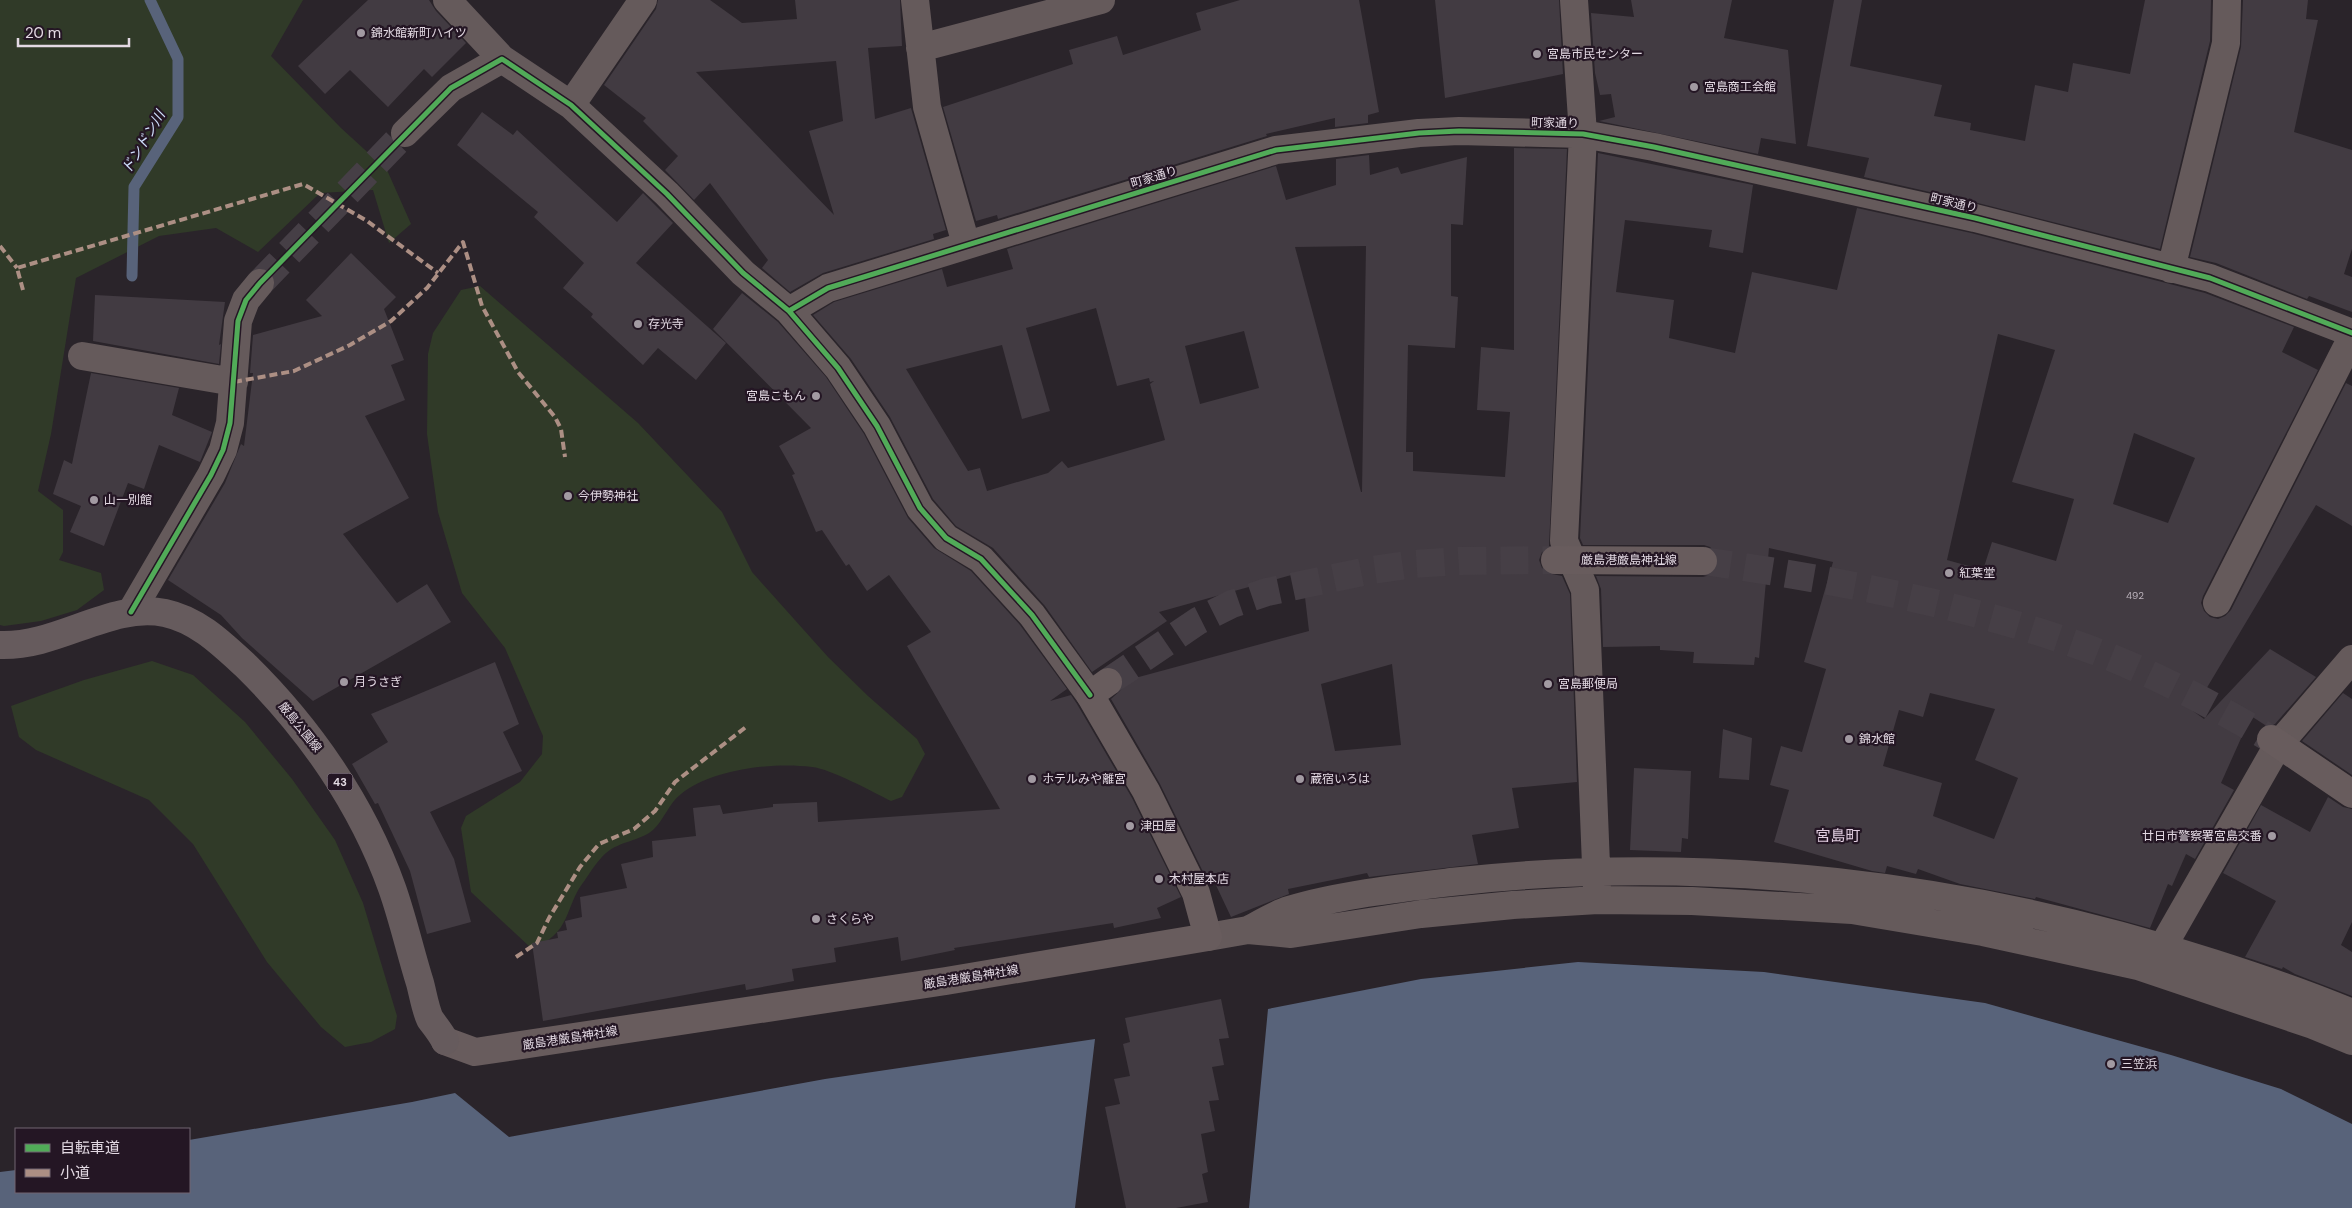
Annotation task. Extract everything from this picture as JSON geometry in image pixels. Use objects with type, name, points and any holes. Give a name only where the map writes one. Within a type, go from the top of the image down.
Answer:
[{"type":"main road","name":"厳島港厳島神社線","points":[[1563,560],[1703,561]]},
{"type":"main road","name":"厳島公園線","points":[[0,645],[41,642],[100,620],[132,612],[164,613],[196,624],[222,644],[290,714],[321,753],[349,796],[372,841],[392,888],[430,1018],[446,1040]]},
{"type":"main road","points":[[1099,688],[1146,791],[1196,893],[1208,937]]},
{"type":"main road","points":[[2275,742],[2352,794]]},
{"type":"main road","name":"厳島港厳島神社線","points":[[446,1040],[475,1052],[946,981],[1208,937]]},
{"type":"street","points":[[447,0],[502,59],[571,105],[667,194],[743,273],[789,311],[838,368],[877,426],[920,508],[946,538],[981,559],[1099,688]]},
{"type":"street","points":[[571,105],[643,0]]},
{"type":"street","points":[[915,0],[927,107],[966,244]]},
{"type":"street","points":[[920,48],[1101,0]]},
{"type":"street","points":[[1574,0],[1583,134],[1563,560],[1585,590],[1598,900]]},
{"type":"street","points":[[2172,269],[2226,43],[2227,0]]},
{"type":"street","points":[[405,133],[451,88],[502,59]]},
{"type":"street","name":"町家通り","points":[[789,311],[828,288],[1276,150],[1419,133],[1459,131],[1583,134],[1654,147],[1975,218],[2210,278],[2352,335]]},
{"type":"street","points":[[132,612],[211,475],[223,450],[230,423],[238,321],[246,300],[260,283]]},
{"type":"street","points":[[2217,604],[2352,335]]},
{"type":"street","points":[[82,356],[234,382]]},
{"type":"street","points":[[2150,970],[2275,742],[2352,659]]},
{"type":"street","points":[[1248,930],[1286,910],[1365,894],[1502,876],[1643,871],[1773,876],[1951,913],[2078,952],[2345,1024]]},
{"type":"street","points":[[1770,904],[1773,876]]},
{"type":"street","points":[[1462,881],[1464,910]]},
{"type":"street","points":[[1208,937],[1248,930],[1291,934],[1421,914],[1598,900],[1770,904],[1852,910],[1951,913],[2086,925],[2163,947],[2252,976],[2345,1024]]},
{"type":"green space","points":[[0,0],[303,0],[271,56],[341,128],[387,170],[411,224],[389,243],[373,190],[320,193],[258,252],[216,228],[159,236],[76,278],[51,434],[38,491],[63,510],[63,552],[59,560],[101,573],[104,590],[77,610],[41,621],[4,626],[0,625]]},
{"type":"green space","points":[[480,286],[638,423],[722,512],[752,572],[828,657],[868,696],[917,739],[925,754],[902,797],[891,801],[852,781],[812,767],[779,766],[744,769],[726,773],[694,785],[677,798],[648,834],[617,846],[603,856],[578,890],[561,928],[554,936],[531,948],[471,892],[461,828],[466,816],[520,782],[542,754],[543,736],[505,648],[462,593],[438,512],[427,434],[428,354],[433,333],[461,290]]},
{"type":"green space","points":[[152,661],[193,675],[245,722],[292,779],[335,840],[363,903],[397,1016],[395,1029],[371,1042],[345,1047],[321,1027],[267,962],[193,844],[149,800],[36,750],[19,737],[11,706],[84,680]]},
{"type":"water","points":[[1578,962],[1764,972],[1985,1003],[2171,1055],[2281,1089],[2352,1124],[2352,1208],[1249,1208],[1268,1009],[1421,979]]},
{"type":"water","points":[[1095,1039],[1075,1208],[0,1208],[0,1172],[15,1170],[15,1193],[190,1193],[190,1140],[455,1093],[509,1137],[825,1079]]},
{"type":"building","points":[[368,0],[429,0],[436,11],[466,43],[432,77],[424,69],[388,107],[350,70],[325,94],[298,66]]},
{"type":"building","points":[[658,0],[710,0],[742,23],[797,19],[795,0],[900,0],[902,46],[868,48],[875,119],[911,108],[946,230],[933,234],[934,239],[823,273],[790,292],[762,268],[768,260],[710,183],[694,200],[665,170],[678,156],[643,121],[646,118],[604,85],[656,9]],"holes":[[[836,61],[843,121],[809,131],[834,215],[696,72]]]},
{"type":"building","points":[[1240,0],[1359,0],[1379,112],[1368,115],[1368,123],[1335,127],[1335,118],[1266,134],[1267,136],[998,219],[997,215],[976,221],[943,107],[1073,64],[1069,50],[1117,36],[1123,55],[1201,30],[1196,13]]},
{"type":"building","points":[[1435,0],[1559,0],[1563,74],[1445,98]]},
{"type":"building","points":[[1631,0],[1732,0],[1724,38],[1788,50],[1796,144],[1761,138],[1758,154],[1599,121],[1615,117],[1611,94],[1600,95],[1595,73],[1591,13],[1634,17]]},
{"type":"building","points":[[1834,0],[1862,0],[1850,66],[1942,85],[1934,116],[1971,123],[1970,130],[2025,141],[2035,85],[2068,92],[2073,63],[2130,74],[2145,0],[2211,0],[2210,41],[2160,249],[1978,203],[1864,177],[1869,158],[1807,146]]},
{"type":"building","points":[[2243,0],[2308,0],[2306,19],[2318,20],[2294,132],[2352,150],[2352,249],[2344,274],[2352,277],[2352,312],[2309,296],[2307,299],[2216,263],[2190,257],[2241,47]]},
{"type":"building","points":[[482,112],[513,135],[517,130],[617,222],[643,193],[673,223],[636,263],[726,343],[696,380],[658,348],[643,365],[591,317],[593,314],[563,288],[584,263],[534,217],[538,212],[457,145]]},
{"type":"building","points":[[1514,148],[1567,149],[1549,546],[1542,552],[1539,560],[1542,568],[1547,573],[1562,576],[1570,594],[1577,782],[1512,788],[1519,828],[1472,835],[1478,864],[1369,877],[1367,873],[1288,889],[1289,894],[1231,917],[1214,881],[1209,884],[1160,784],[1111,699],[1122,689],[1124,681],[1309,631],[1302,572],[1159,612],[1167,621],[1092,672],[1045,606],[993,548],[956,526],[933,499],[890,417],[851,359],[813,315],[834,302],[942,269],[947,287],[1013,269],[1007,249],[1276,166],[1286,200],[1336,185],[1336,159],[1369,155],[1370,175],[1398,167],[1401,174],[1467,157],[1463,225],[1451,224],[1451,296],[1458,297],[1455,348],[1408,345],[1406,452],[1413,452],[1413,471],[1505,477],[1510,412],[1477,410],[1481,347],[1514,350]],"holes":[[[1366,246],[1362,492],[1361,492],[1295,247]],[[1096,308],[1117,386],[1149,378],[1150,382],[1154,381],[1150,384],[1165,440],[1068,468],[1062,461],[1048,473],[987,491],[980,468],[968,471],[906,369],[1002,345],[1022,419],[1050,411],[1026,328]],[[1244,331],[1259,388],[1200,404],[1185,346]],[[1392,664],[1401,745],[1335,751],[1321,684]]]},
{"type":"building","points":[[1598,153],[1753,185],[1743,253],[1709,247],[1712,230],[1625,220],[1616,292],[1674,300],[1669,338],[1735,353],[1752,272],[1837,290],[1857,208],[1971,233],[2205,293],[2294,327],[2282,352],[2318,370],[2203,596],[2201,603],[2204,611],[2210,617],[2218,619],[2225,616],[2231,610],[2346,383],[2352,386],[2352,526],[2316,505],[2193,711],[2204,719],[2270,649],[2316,677],[2275,724],[2265,725],[2251,716],[2221,783],[2234,790],[2195,859],[2186,854],[2172,886],[2168,884],[2150,928],[2036,897],[2035,899],[1960,884],[1918,869],[1916,874],[1887,866],[1885,873],[1872,871],[1774,842],[1789,790],[1770,785],[1781,746],[1802,752],[1826,669],[1804,662],[1833,562],[1769,548],[1759,658],[1755,657],[1754,665],[1693,663],[1694,652],[1660,650],[1660,646],[1603,647],[1601,589],[1596,576],[1703,577],[1710,575],[1716,569],[1719,561],[1716,553],[1710,547],[1704,545],[1583,545],[1580,538]],"holes":[[[1998,334],[2055,350],[2012,482],[2074,499],[2056,561],[1992,542],[1983,570],[1947,560]],[[2134,433],[2195,458],[2168,523],[2113,504]],[[1930,693],[1995,709],[1975,760],[2018,778],[1994,839],[1933,816],[1942,783],[1883,766],[1899,710],[1923,717]]]},
{"type":"building","points":[[351,253],[396,297],[384,309],[404,360],[391,365],[405,400],[365,416],[409,498],[343,534],[397,603],[427,584],[451,622],[313,701],[242,638],[221,615],[168,580],[225,483],[241,444],[244,446],[253,373],[250,373],[253,335],[322,316],[306,300]]},
{"type":"building","points":[[742,293],[778,322],[826,377],[864,434],[908,518],[934,548],[971,571],[1020,625],[1067,689],[1050,701],[1071,695],[1132,798],[1181,897],[1157,908],[1161,918],[1114,928],[1113,923],[954,948],[955,950],[901,961],[898,937],[834,948],[836,962],[792,969],[794,981],[746,990],[745,984],[543,1021],[532,943],[558,938],[557,932],[567,930],[565,921],[582,917],[580,897],[627,888],[621,864],[653,857],[652,841],[696,836],[693,808],[720,805],[723,814],[773,807],[773,804],[817,802],[818,822],[1000,809],[907,646],[931,632],[889,575],[867,591],[849,564],[846,566],[822,530],[816,532],[792,475],[795,474],[779,446],[811,428],[713,329]]},
{"type":"building","points":[[95,295],[225,302],[219,345],[221,344],[219,364],[93,341]]},
{"type":"building","points":[[91,373],[179,388],[172,415],[212,432],[200,462],[159,445],[144,489],[128,483],[104,546],[70,532],[81,506],[53,494],[64,460],[72,464]]},
{"type":"building","points":[[495,662],[519,724],[503,732],[522,771],[430,812],[454,859],[471,922],[427,934],[410,871],[378,803],[375,804],[352,764],[388,742],[371,714]]},
{"type":"building","points":[[2343,693],[2352,699],[2352,775],[2302,741]]},
{"type":"building","points":[[1723,729],[1752,738],[1749,780],[1719,778]]},
{"type":"building","points":[[1634,768],[1691,771],[1688,839],[1682,838],[1681,852],[1630,850]]},
{"type":"building","points":[[2328,797],[2343,807],[2352,809],[2352,922],[2341,945],[2352,952],[2352,996],[2295,974],[2283,967],[2282,969],[2245,957],[2276,901],[2223,873],[2261,805],[2310,832]]},
{"type":"building","points":[[1221,999],[1229,1038],[1219,1039],[1224,1065],[1212,1067],[1219,1100],[1209,1101],[1215,1131],[1201,1134],[1208,1172],[1202,1174],[1208,1202],[1176,1208],[1126,1208],[1105,1107],[1120,1104],[1114,1079],[1130,1076],[1123,1044],[1130,1042],[1125,1018]]},
{"type":"waterway","name":"ドンドン川","points":[[132,276],[134,187],[178,117],[178,59],[150,0]]},
{"type":"tunnel","points":[[260,283],[405,133]]},
{"type":"tunnel","points":[[1108,682],[1198,621],[1232,604],[1267,592],[1372,570],[1414,564],[1459,561],[1555,560]]},
{"type":"tunnel","points":[[1703,561],[1846,584],[1940,604],[2032,630],[2128,664],[2201,700],[2271,739]]},
{"type":"marked path","points":[[23,290],[17,268],[303,184],[367,221],[438,273]]},
{"type":"marked path","points":[[234,382],[294,371],[350,345],[391,321],[427,288],[463,242],[482,306],[518,372],[555,417],[561,429],[565,457]]},
{"type":"marked path","points":[[0,246],[17,268]]},
{"type":"marked path","points":[[516,957],[537,943],[549,918],[580,867],[599,844],[634,829],[655,811],[675,782],[746,727]]},
{"type":"cycle path","points":[[131,612],[211,475],[223,450],[230,423],[238,321],[246,300],[260,283],[451,88],[502,59],[571,105],[667,194],[743,273],[789,311],[838,368],[877,426],[920,508],[946,538],[981,559],[1032,615],[1090,695]]},
{"type":"cycle path","points":[[789,311],[828,288],[1276,150],[1419,133],[1459,131],[1583,134],[1654,147],[1975,218],[2210,278],[2352,333]]},
{"type":"place","name":"錦水館新町ハイツ","points":[[361,33]]},
{"type":"place","name":"宮島市民センター","points":[[1537,54]]},
{"type":"place","name":"宮島商工会館","points":[[1694,87]]},
{"type":"place","name":"存光寺","points":[[638,324]]},
{"type":"place","name":"宮島こもん","points":[[816,396]]},
{"type":"place","name":"今伊勢神社","points":[[568,496]]},
{"type":"place","name":"山一別館","points":[[94,500]]},
{"type":"place","name":"紅葉堂","points":[[1949,573]]},
{"type":"place","name":"月うさぎ","points":[[344,682]]},
{"type":"place","name":"宮島郵便局","points":[[1548,684]]},
{"type":"place","name":"錦水館","points":[[1849,739]]},
{"type":"place","name":"ホテルみや離宮","points":[[1032,779]]},
{"type":"place","name":"蔵宿いろは","points":[[1300,779]]},
{"type":"place","name":"津田屋","points":[[1130,826]]},
{"type":"place","name":"廿日市警察署宮島交番","points":[[2272,836]]},
{"type":"place","name":"木村屋本店","points":[[1159,879]]},
{"type":"place","name":"さくらや","points":[[816,919]]},
{"type":"place","name":"三笠浜","points":[[2111,1064]]},
{"type":"district","name":"宮島町","points":[[1838,836]]}]
